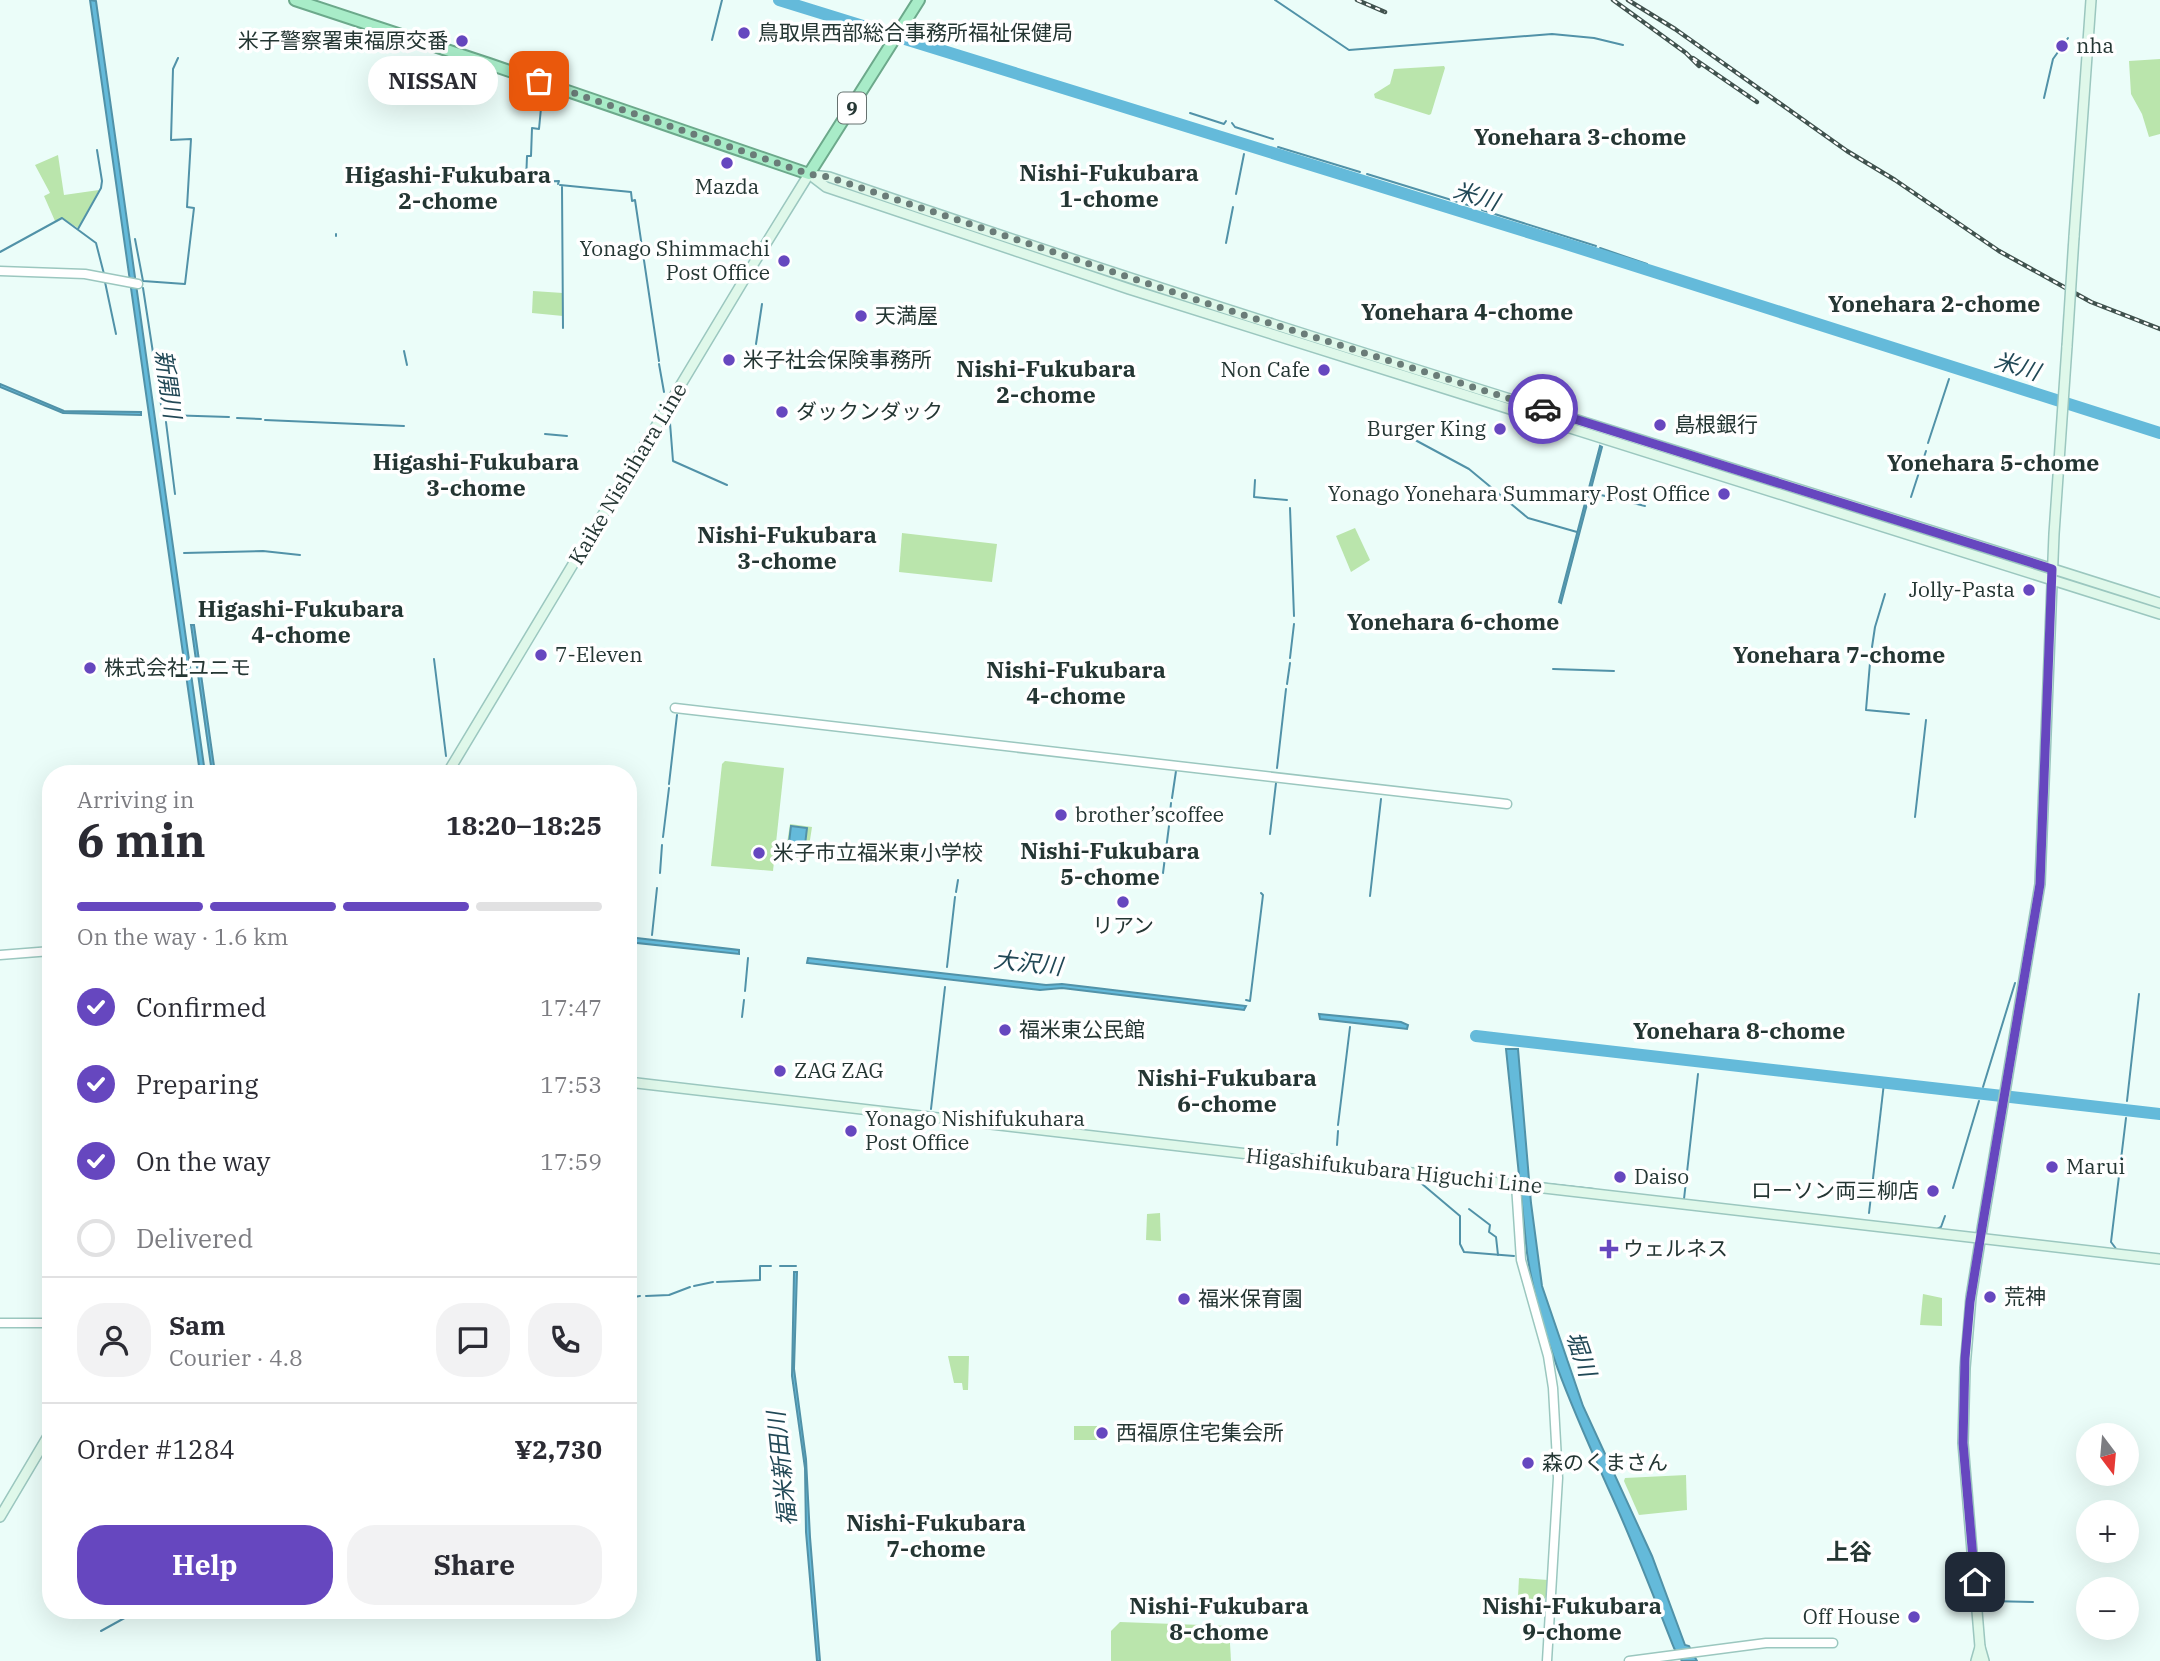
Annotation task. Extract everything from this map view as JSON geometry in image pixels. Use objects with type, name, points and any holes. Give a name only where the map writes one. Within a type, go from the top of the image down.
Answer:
[{"type":"highway","points":[[295,0],[809,174]]},
{"type":"highway","name":"9","points":[[809,174],[919,0]]},
{"type":"main road","points":[[1984,1661],[1980,1647],[1963,1443],[1965,1358],[1980,1238],[2040,884],[2052,569],[2091,0]]},
{"type":"main road","points":[[809,174],[829,177],[1212,305],[2160,603]]},
{"type":"main road","points":[[809,174],[825,187],[1129,289],[2160,614]]},
{"type":"main road","name":"Kaike Nishihara Line","points":[[452,765],[809,174]]},
{"type":"main road","name":"Higashifukubara Higuchi Line","points":[[637,1083],[2160,1259]]},
{"type":"main road","points":[[0,1517],[42,1446]]},
{"type":"main road","points":[[1976,1661],[1980,1647]]},
{"type":"street","points":[[0,271],[85,274],[134,282]]},
{"type":"street","points":[[675,708],[1507,804]]},
{"type":"street","points":[[0,956],[42,952]]},
{"type":"street","points":[[1517,1185],[1521,1260],[1548,1356],[1553,1388],[1559,1478],[1547,1661]]},
{"type":"street","points":[[0,1323],[42,1323]]},
{"type":"street","points":[[1629,1661],[1766,1643],[1833,1643]]},
{"type":"green space","points":[[2160,59],[2160,134],[2149,137],[2142,114],[2131,94],[2129,61]]},
{"type":"green space","points":[[1444,66],[1429,115],[1375,98],[1374,94],[1390,84],[1394,69]]},
{"type":"green space","points":[[58,155],[64,195],[99,190],[78,228],[62,218],[55,221],[44,196],[50,193],[35,165]]},
{"type":"green space","points":[[533,291],[563,293],[563,316],[532,313]]},
{"type":"green space","points":[[1355,528],[1370,560],[1351,572],[1336,536]]},
{"type":"green space","points":[[902,533],[997,544],[992,582],[899,572]]},
{"type":"green space","points":[[725,761],[784,768],[773,871],[711,866],[722,764]]},
{"type":"green space","points":[[790,824],[812,827],[807,859],[785,856]]},
{"type":"green space","points":[[1160,1213],[1161,1241],[1146,1240],[1147,1214]]},
{"type":"green space","points":[[1923,1294],[1942,1298],[1942,1326],[1920,1325]]},
{"type":"green space","points":[[948,1356],[969,1356],[968,1390],[963,1390],[962,1383],[954,1383]]},
{"type":"green space","points":[[1074,1426],[1097,1426],[1097,1440],[1074,1440]]},
{"type":"green space","points":[[1686,1475],[1687,1510],[1639,1515],[1624,1481],[1625,1478]]},
{"type":"green space","points":[[1519,1578],[1548,1580],[1547,1596],[1544,1599],[1520,1600]]},
{"type":"green space","points":[[1120,1622],[1229,1626],[1231,1661],[1111,1661],[1111,1631]]},
{"type":"water","points":[[90,0],[96,1],[204,765],[199,765]]},
{"type":"water","points":[[0,384],[64,411],[141,412],[141,415],[63,413],[0,387]]},
{"type":"water","points":[[1600,446],[1602,447],[1561,603],[1559,602]]},
{"type":"water","points":[[191,625],[194,625],[214,765],[211,765]]},
{"type":"water","points":[[791,826],[807,828],[804,853],[788,851]]},
{"type":"water","points":[[637,938],[739,950],[739,954],[637,943]]},
{"type":"water","points":[[808,958],[1246,1006],[1244,1010],[1062,988],[1040,990],[807,963]]},
{"type":"water","points":[[1319,1014],[1401,1022],[1408,1025],[1407,1029],[1320,1019]]},
{"type":"water","points":[[1506,1049],[1518,1049],[1531,1203],[1542,1286],[1583,1406],[1652,1556],[1685,1645],[1689,1646],[1697,1661],[1682,1661],[1674,1648],[1549,1344],[1527,1253]]},
{"type":"water","points":[[794,1272],[797,1272],[794,1369],[806,1459],[820,1661],[817,1661],[806,1532],[805,1468],[792,1376]]},
{"type":"waterway","points":[[712,40],[722,0]]},
{"type":"waterway","name":"米川","points":[[779,0],[1560,242],[2160,433]]},
{"type":"waterway","points":[[1275,0],[1349,50],[1552,34],[1594,38],[1623,45]]},
{"type":"waterway","points":[[2044,98],[2053,59],[2068,38]]},
{"type":"waterway","points":[[135,239],[143,281],[185,284],[194,208],[187,207],[191,139],[171,140],[173,69],[178,58]]},
{"type":"waterway","points":[[547,95],[545,109],[541,108],[539,129],[532,128],[526,182],[559,181],[558,184]]},
{"type":"waterway","points":[[1190,113],[1224,124],[1226,121]]},
{"type":"waterway","points":[[1232,123],[1235,127],[1273,139]]},
{"type":"waterway","points":[[1278,147],[1360,172]]},
{"type":"waterway","points":[[78,229],[101,188],[97,150]]},
{"type":"waterway","points":[[1236,194],[1244,154]]},
{"type":"waterway","points":[[1367,174],[1471,206]]},
{"type":"waterway","points":[[560,185],[631,192],[632,201],[635,200],[659,361]]},
{"type":"waterway","points":[[562,187],[563,328]]},
{"type":"waterway","points":[[1226,243],[1233,207]]},
{"type":"waterway","points":[[1482,210],[1596,246]]},
{"type":"waterway","points":[[0,252],[62,218],[96,243],[104,274]]},
{"type":"waterway","points":[[1600,248],[1647,264]]},
{"type":"waterway","points":[[105,282],[116,334]]},
{"type":"waterway","name":"新開川","points":[[143,288],[162,411],[166,415],[229,417]]},
{"type":"waterway","points":[[756,344],[762,304]]},
{"type":"waterway","points":[[404,351],[407,365]]},
{"type":"waterway","points":[[659,364],[664,392]]},
{"type":"waterway","points":[[1928,443],[1949,379]]},
{"type":"waterway","points":[[237,418],[261,419]]},
{"type":"waterway","points":[[265,420],[404,426]]},
{"type":"waterway","name":"新開川","points":[[166,422],[175,494]]},
{"type":"waterway","points":[[670,423],[673,461],[727,485]]},
{"type":"waterway","points":[[1375,428],[1384,433],[1391,427],[1469,469],[1528,518],[1577,532]]},
{"type":"waterway","points":[[545,434],[567,436]]},
{"type":"waterway","points":[[1911,497],[1926,451]]},
{"type":"waterway","points":[[1255,480],[1254,497],[1287,500]]},
{"type":"waterway","points":[[1589,492],[1645,506]]},
{"type":"waterway","points":[[1290,508],[1294,616]]},
{"type":"waterway","points":[[184,553],[263,551],[300,555]]},
{"type":"waterway","points":[[1872,647],[1885,594]]},
{"type":"waterway","points":[[1290,658],[1294,624]]},
{"type":"waterway","points":[[1871,651],[1866,710],[1909,714]]},
{"type":"waterway","points":[[434,659],[446,756]]},
{"type":"waterway","points":[[1287,684],[1290,663]]},
{"type":"waterway","points":[[1553,669],[1614,671]]},
{"type":"waterway","points":[[1277,768],[1286,689]]},
{"type":"waterway","points":[[669,784],[677,715]]},
{"type":"waterway","points":[[1915,817],[1926,720]]},
{"type":"waterway","points":[[1172,798],[1176,771]]},
{"type":"waterway","points":[[1270,834],[1276,783]]},
{"type":"waterway","points":[[663,837],[669,788]]},
{"type":"waterway","points":[[1370,896],[1381,799]]},
{"type":"waterway","points":[[1170,814],[1171,803]]},
{"type":"waterway","points":[[1163,873],[1169,826]]},
{"type":"waterway","points":[[660,873],[662,845]]},
{"type":"waterway","points":[[956,892],[958,880]]},
{"type":"waterway","points":[[652,935],[657,888]]},
{"type":"waterway","points":[[1246,1000],[1250,1001],[1263,895],[1261,893]]},
{"type":"waterway","points":[[947,967],[955,897]]},
{"type":"waterway","points":[[745,991],[748,958]]},
{"type":"waterway","points":[[1983,1087],[2015,983]]},
{"type":"waterway","points":[[931,1109],[945,987]]},
{"type":"waterway","points":[[2127,1101],[2139,994]]},
{"type":"waterway","points":[[742,1017],[744,1000]]},
{"type":"waterway","points":[[1338,1125],[1350,1027]]},
{"type":"waterway","points":[[1476,1036],[2160,1114]]},
{"type":"waterway","points":[[1684,1199],[1698,1074]]},
{"type":"waterway","points":[[1869,1213],[1884,1083]]},
{"type":"waterway","points":[[1953,1188],[1979,1101]]},
{"type":"waterway","points":[[2117,1250],[2111,1242],[2126,1118]]},
{"type":"waterway","points":[[1337,1145],[1338,1131]]},
{"type":"waterway","points":[[1415,1178],[1460,1216],[1460,1244],[1464,1252],[1514,1256]]},
{"type":"waterway","points":[[1530,1182],[1594,1189]]},
{"type":"waterway","points":[[1469,1209],[1490,1225],[1489,1232],[1496,1237],[1498,1255]]},
{"type":"waterway","points":[[1937,1229],[1941,1227],[1945,1216]]},
{"type":"waterway","points":[[717,1282],[760,1280],[760,1266],[771,1266]]},
{"type":"waterway","points":[[780,1266],[796,1266]]},
{"type":"waterway","points":[[694,1286],[713,1282]]},
{"type":"waterway","points":[[646,1296],[669,1295],[690,1287]]},
{"type":"waterway","points":[[1988,1601],[2033,1602]]},
{"type":"waterway","points":[[101,1631],[123,1619]]},
{"type":"railway","points":[[1357,0],[1385,12]]},
{"type":"railway","points":[[1613,0],[1686,53],[1699,66]]},
{"type":"railway","points":[[1628,0],[1675,29],[1847,151],[1895,180],[1999,251],[2091,302],[2160,329]]},
{"type":"railway","points":[[1693,58],[1757,102]]},
{"type":"way so far","points":[[539,81],[809,174],[829,177],[1212,305],[1543,409]]},
{"type":"place","name":"鳥取県西部総合事務所福祉保健局","points":[[744,33]]},
{"type":"place","name":"米子警察署東福原交番","points":[[462,41]]},
{"type":"place","name":"nha","points":[[2062,46]]},
{"type":"place","name":"NISSAN","points":[[539,81]]},
{"type":"place","name":"Mazda","points":[[727,163]]},
{"type":"place","name":"Yonago Shimmachi Post Office","points":[[784,261]]},
{"type":"place","name":"天満屋","points":[[861,316]]},
{"type":"place","name":"米子社会保険事務所","points":[[729,360]]},
{"type":"place","name":"Non Cafe","points":[[1324,370]]},
{"type":"place","name":"ダックンダック","points":[[782,412]]},
{"type":"place","name":"島根銀行","points":[[1660,425]]},
{"type":"place","name":"Burger King","points":[[1500,429]]},
{"type":"place","name":"Yonago Yonehara Summary Post Office","points":[[1724,494]]},
{"type":"place","name":"Jolly-Pasta","points":[[2029,590]]},
{"type":"place","name":"7-Eleven","points":[[541,655]]},
{"type":"place","name":"株式会社ユニモ","points":[[90,668]]},
{"type":"place","name":"brother’scoffee","points":[[1061,815]]},
{"type":"place","name":"米子市立福米東小学校","points":[[759,853]]},
{"type":"place","name":"リアン","points":[[1123,902]]},
{"type":"place","name":"福米東公民館","points":[[1005,1030]]},
{"type":"place","name":"ZAG ZAG","points":[[780,1071]]},
{"type":"place","name":"Yonago Nishifukuhara Post Office","points":[[851,1131]]},
{"type":"place","name":"Marui","points":[[2052,1167]]},
{"type":"place","name":"Daiso","points":[[1620,1177]]},
{"type":"place","name":"ローソン両三柳店","points":[[1933,1191]]},
{"type":"place","name":"ウェルネス","points":[[1609,1249]]},
{"type":"place","name":"荒神","points":[[1990,1297]]},
{"type":"place","name":"福米保育園","points":[[1184,1299]]},
{"type":"place","name":"西福原住宅集会所","points":[[1102,1433]]},
{"type":"place","name":"森のくまさん","points":[[1528,1463]]},
{"type":"place","name":"Off House","points":[[1914,1617]]},
{"type":"district","name":"Yonehara 3-chome","points":[[1580,137]]},
{"type":"district","name":"Nishi-Fukubara 1-chome","points":[[1109,186]]},
{"type":"district","name":"Higashi-Fukubara 2-chome","points":[[448,188]]},
{"type":"district","name":"Yonehara 2-chome","points":[[1934,304]]},
{"type":"district","name":"Yonehara 4-chome","points":[[1467,312]]},
{"type":"district","name":"Nishi-Fukubara 2-chome","points":[[1046,382]]},
{"type":"district","name":"Yonehara 5-chome","points":[[1993,463]]},
{"type":"district","name":"Higashi-Fukubara 3-chome","points":[[476,475]]},
{"type":"district","name":"Nishi-Fukubara 3-chome","points":[[787,548]]},
{"type":"district","name":"Higashi-Fukubara 4-chome","points":[[301,622]]},
{"type":"district","name":"Yonehara 6-chome","points":[[1453,622]]},
{"type":"district","name":"Yonehara 7-chome","points":[[1839,655]]},
{"type":"district","name":"Nishi-Fukubara 4-chome","points":[[1076,683]]},
{"type":"district","name":"Nishi-Fukubara 5-chome","points":[[1110,864]]},
{"type":"district","name":"Yonehara 8-chome","points":[[1739,1031]]},
{"type":"district","name":"Nishi-Fukubara 6-chome","points":[[1227,1091]]},
{"type":"district","name":"Nishi-Fukubara 7-chome","points":[[936,1536]]},
{"type":"district","name":"上谷","points":[[1849,1552]]},
{"type":"district","name":"Nishi-Fukubara 8-chome","points":[[1219,1619]]},
{"type":"district","name":"Nishi-Fukubara 9-chome","points":[[1572,1619]]},
{"type":"route","points":[[1543,409],[2052,569],[2044,835],[2040,884],[1970,1302],[1965,1358],[1963,1443],[1975,1582]]},
{"type":"water label","name":"大沢川","points":[[1028,963]]},
{"type":"water label","name":"堀川","points":[[1581,1354]]},
{"type":"water label","name":"福米新田川","points":[[782,1469]]}]
